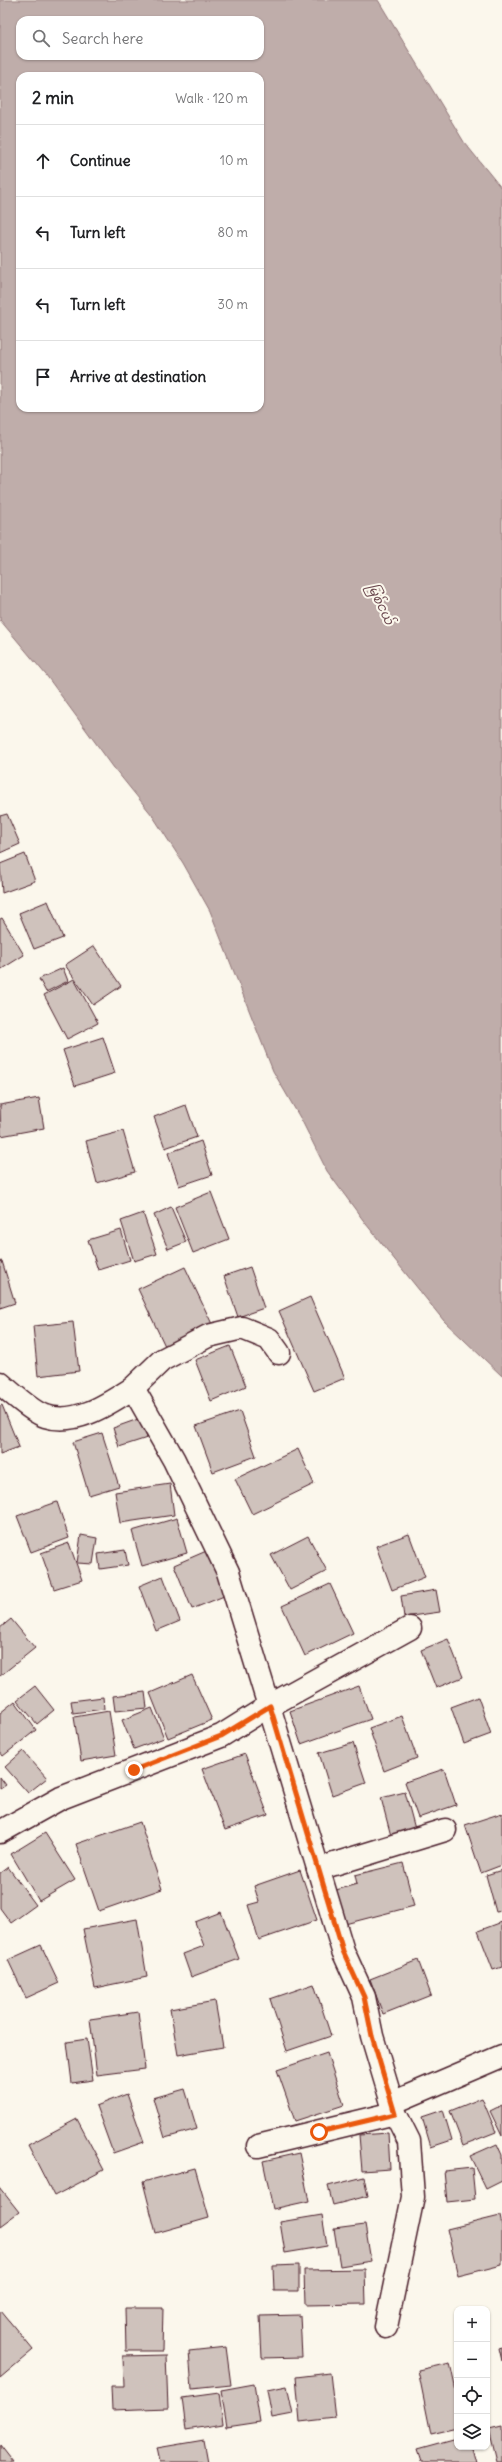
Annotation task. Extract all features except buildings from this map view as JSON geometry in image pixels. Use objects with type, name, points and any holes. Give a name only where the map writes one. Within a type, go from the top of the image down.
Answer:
[{"type":"street","points":[[0,1382],[43,1416],[64,1420],[96,1410],[133,1388],[162,1360],[208,1336],[242,1328],[269,1339],[279,1353]]},
{"type":"street","points":[[133,1388],[174,1460],[228,1572],[270,1706],[343,1951],[364,1997],[372,2036],[394,2108],[409,2142],[414,2198],[386,2326]]},
{"type":"street","points":[[0,1832],[61,1798],[221,1736],[270,1706],[410,1628]]},
{"type":"street","points":[[318,1869],[445,1830]]},
{"type":"street","points":[[258,2146],[394,2108],[502,2056]]},
{"type":"water","name":"မြစ်ငယ်","points":[[0,0],[378,0],[464,142],[502,189],[502,1376],[444,1321],[366,1224],[327,1171],[302,1121],[273,1071],[210,911],[183,863],[152,815],[114,768],[46,675],[0,620]]},
{"type":"route","points":[[134,1770],[221,1736],[270,1706],[343,1951],[364,1997],[372,2036],[395,2114],[319,2132]]}]
